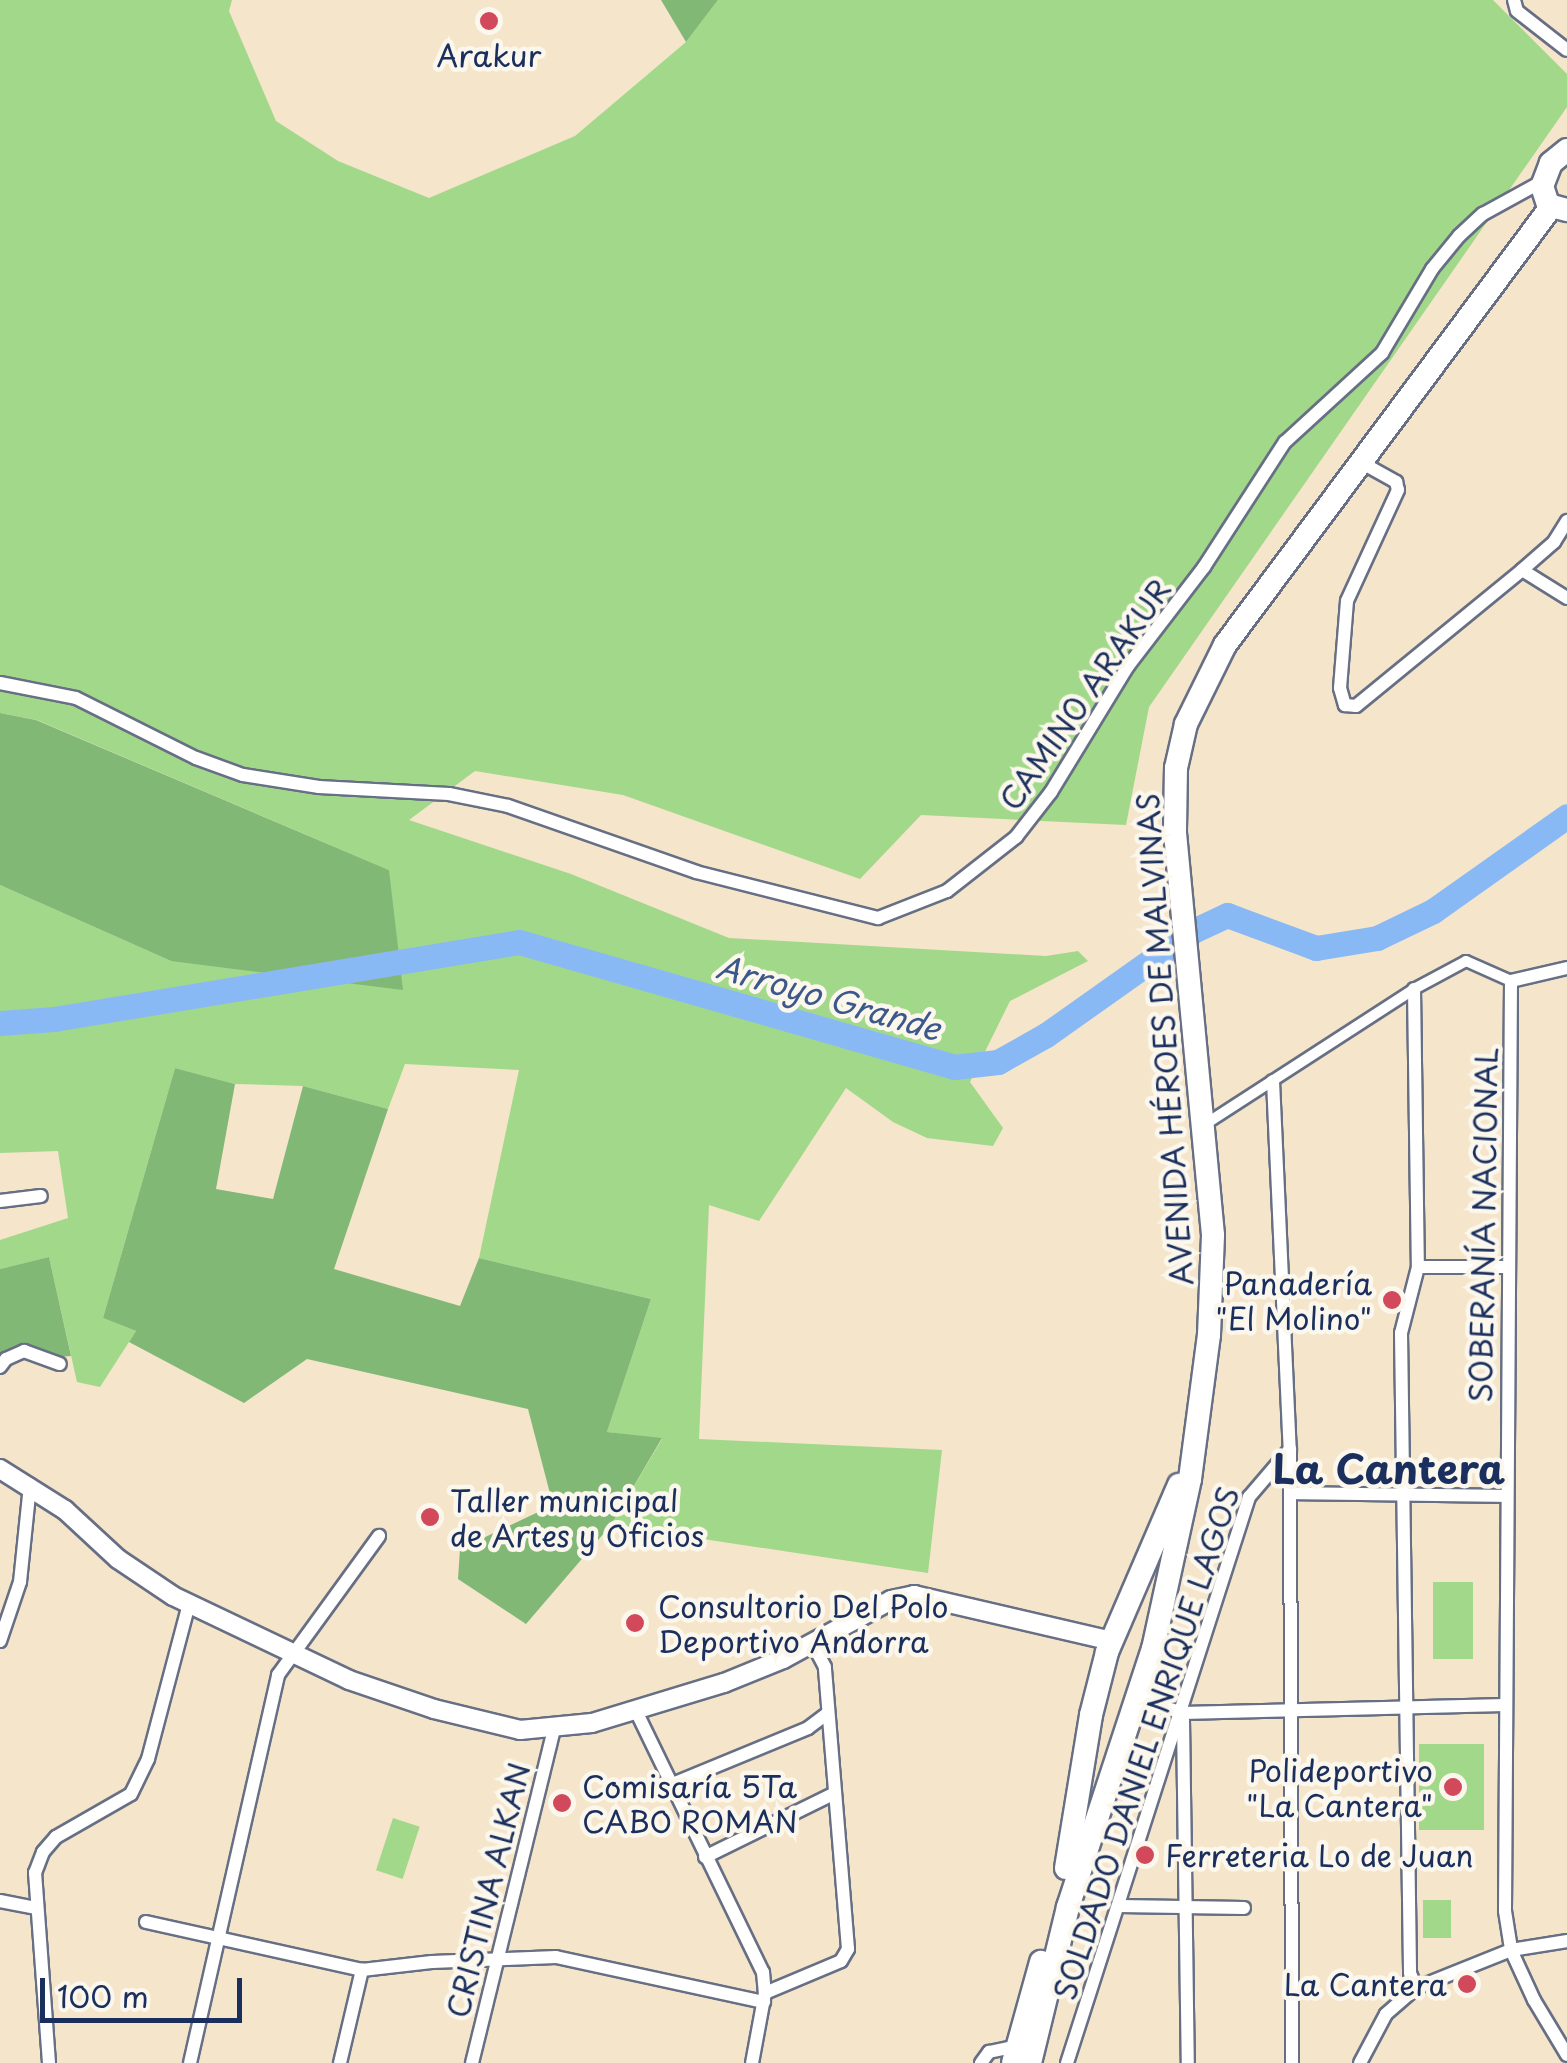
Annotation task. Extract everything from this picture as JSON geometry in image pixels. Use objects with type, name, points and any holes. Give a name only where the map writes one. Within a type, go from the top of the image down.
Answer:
[{"type":"highway","points":[[1543,181],[1564,147]]},
{"type":"highway","name":"AVENIDA HÉROES DE MALVINAS","points":[[1020,2057],[1153,1649],[1194,1444],[1213,1286],[1204,1125],[1177,867],[1176,768],[1194,703],[1225,645],[1559,209],[1544,198],[1543,181]]},
{"type":"highway","name":"AVENIDA HÉROES DE MALVINAS","points":[[1020,2057],[1068,1859],[1099,1680],[1112,1637],[1194,1444]]},
{"type":"highway","points":[[1112,1637],[1134,1632],[1153,1649]]},
{"type":"highway","points":[[1091,1715],[1107,1728],[1130,1722]]},
{"type":"street","points":[[1514,0],[1517,11],[1567,50]]},
{"type":"street","name":"CAMINO ARAKUR","points":[[0,683],[76,698],[196,758],[243,775],[319,787],[449,794],[508,806],[696,872],[878,918],[947,891],[1016,837],[1051,792],[1128,666],[1204,567],[1284,442],[1382,353],[1432,269],[1459,236],[1483,214],[1543,181]]},
{"type":"street","points":[[1364,464],[1396,482],[1398,490],[1347,600],[1340,688],[1345,704],[1356,706],[1522,570],[1554,542],[1567,521]]},
{"type":"street","points":[[1522,570],[1567,598]]},
{"type":"street","points":[[1204,1125],[1414,989],[1466,961],[1511,981],[1567,968]]},
{"type":"street","name":"SOBERANÍA NACIONAL","points":[[1511,981],[1504,1911],[1511,1950],[1534,2000],[1567,2055]]},
{"type":"street","points":[[1414,989],[1418,1266],[1402,1332],[1410,1973],[1416,1988]]},
{"type":"street","points":[[1272,1081],[1290,1449],[1292,2063]]},
{"type":"street","points":[[0,1201],[41,1196]]},
{"type":"street","points":[[1418,1266],[1508,1268]]},
{"type":"street","points":[[0,1367],[6,1359],[24,1351],[60,1364]]},
{"type":"street","name":"SOLDADO DANIEL ENRIQUE LAGOS","points":[[1066,2063],[1120,1906],[1249,1497],[1290,1449]]},
{"type":"street","points":[[0,1469],[30,1485],[145,1580],[189,1604],[349,1680],[434,1709],[520,1730],[554,1730],[636,1713],[724,1683],[813,1644],[891,1600],[914,1595],[1080,1637],[1112,1637]]},
{"type":"street","points":[[0,1641],[20,1582],[30,1485]]},
{"type":"street","points":[[1290,1493],[1506,1496]]},
{"type":"street","points":[[190,2063],[278,1676],[379,1536]]},
{"type":"street","points":[[49,2063],[34,1908],[35,1873],[56,1837],[131,1794],[148,1759],[189,1604]]},
{"type":"street","points":[[1080,1637],[1099,1680]]},
{"type":"street","points":[[146,1922],[362,1970],[494,1959],[574,1959],[764,1997],[846,1956],[825,1667],[813,1644]]},
{"type":"street","points":[[1144,1680],[1161,1706],[1182,1713],[1505,1706]]},
{"type":"street","points":[[1130,1722],[1161,1706]]},
{"type":"street","points":[[636,1713],[763,1972],[764,1997],[752,2063]]},
{"type":"street","points":[[670,1785],[808,1728],[828,1713]]},
{"type":"street","points":[[1182,1713],[1188,2063]]},
{"type":"street","name":"CRISTINA ALKAN","points":[[472,2063],[494,1959],[554,1730]]},
{"type":"street","points":[[706,1858],[834,1794]]},
{"type":"street","points":[[0,1902],[34,1908]]},
{"type":"street","points":[[1120,1906],[1244,1908]]},
{"type":"street","points":[[1360,2063],[1386,2014],[1416,1988],[1511,1950],[1567,1941]]},
{"type":"street","points":[[340,2063],[362,1970]]},
{"type":"street","points":[[981,2063],[989,2052],[1020,2057]]},
{"type":"green space","points":[[0,0],[232,0],[229,11],[276,121],[338,161],[429,198],[575,136],[686,42],[718,0],[1493,0],[1567,74],[1567,107],[1149,707],[1126,825],[921,815],[860,879],[623,795],[475,771],[409,820],[571,874],[729,938],[1046,956],[1078,951],[1088,961],[1010,1001],[970,1082],[1003,1128],[993,1146],[927,1138],[893,1122],[846,1088],[759,1221],[709,1205],[699,1439],[942,1450],[928,1573],[611,1525],[662,1439],[607,1432],[651,1299],[479,1258],[519,1070],[405,1064],[388,1109],[303,1086],[235,1084],[175,1068],[103,1318],[136,1331],[100,1387],[77,1382],[49,1257],[0,1269],[0,1240],[68,1218],[58,1151],[0,1153],[0,885],[171,961],[389,870],[37,720],[0,713]]},
{"type":"green space","points":[[661,0],[718,0],[686,42]]},
{"type":"green space","points":[[0,713],[36,720],[389,870],[403,990],[171,961],[0,885]]},
{"type":"green space","points":[[175,1068],[235,1084],[216,1189],[273,1199],[303,1086],[388,1109],[334,1269],[460,1306],[479,1258],[651,1299],[607,1432],[662,1438],[611,1525],[526,1624],[458,1579],[460,1549],[553,1505],[528,1409],[307,1359],[244,1403],[129,1342],[136,1331],[103,1318]]},
{"type":"green space","points":[[49,1257],[71,1356],[0,1362],[0,1269]]},
{"type":"green space","points":[[1433,1582],[1473,1582],[1473,1659],[1433,1659]]},
{"type":"green space","name":"Polideportivo \"La Cantera\"","points":[[1419,1744],[1484,1744],[1484,1830],[1419,1830]]},
{"type":"green space","points":[[393,1818],[420,1827],[403,1879],[376,1870]]},
{"type":"green space","points":[[1423,1900],[1451,1900],[1451,1938],[1423,1938]]},
{"type":"waterway","name":"Arroyo Grande","points":[[0,1023],[54,1019],[519,942],[954,1067],[998,1062],[1046,1035],[1193,931],[1227,915],[1316,948],[1377,938],[1433,911],[1567,816]]},
{"type":"place","name":"Arakur","points":[[489,21]]},
{"type":"place","name":"Panadería \"El Molino\"","points":[[1392,1300]]},
{"type":"place","name":"Taller municipal de Artes y Oficios","points":[[430,1517]]},
{"type":"place","name":"Consultorio Del Polo Deportivo Andorra","points":[[635,1623]]},
{"type":"place","name":"Polideportivo \"La Cantera\"","points":[[1453,1787]]},
{"type":"place","name":"Comisaría 5Ta CABO ROMAN","points":[[562,1803]]},
{"type":"place","name":"Ferreteria Lo de Juan","points":[[1145,1855]]},
{"type":"place","name":"La Cantera","points":[[1467,1984]]},
{"type":"district","name":"La Cantera","points":[[1389,1468]]}]
